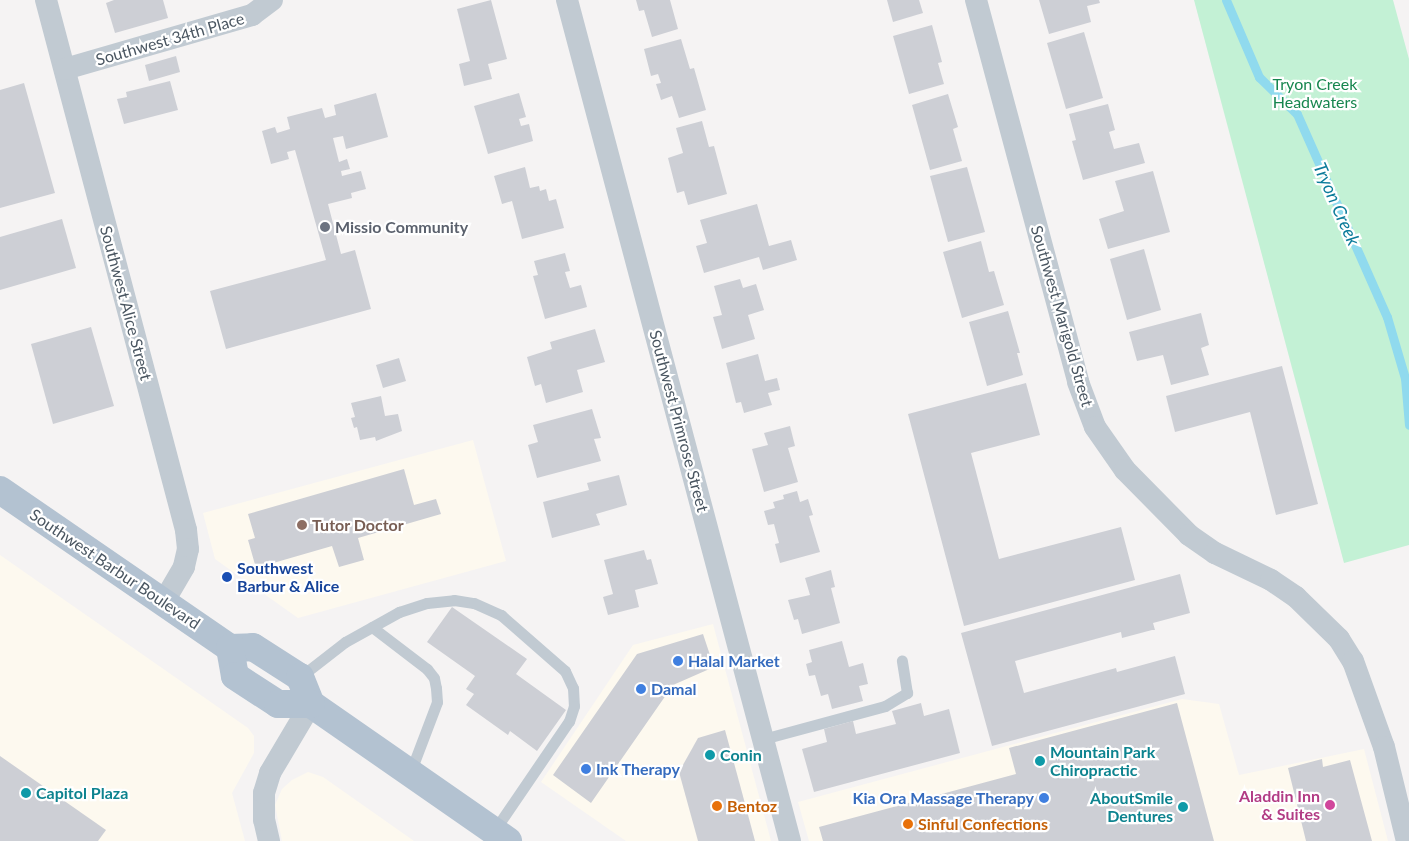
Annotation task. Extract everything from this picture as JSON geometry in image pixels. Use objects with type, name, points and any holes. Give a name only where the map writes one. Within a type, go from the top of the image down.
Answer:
[{"type":"main road","name":"Southwest Barbur Boulevard","points":[[0,490],[230,648]]},
{"type":"main road","points":[[310,704],[300,677],[253,647],[230,648],[235,676],[278,704],[310,704],[501,836]]},
{"type":"street","name":"Southwest Alice Street","points":[[46,0],[186,530],[188,549],[184,567],[163,603]]},
{"type":"street","name":"Southwest 34th Place","points":[[65,69],[252,15],[272,0]]},
{"type":"street","name":"Southwest Primrose Street","points":[[567,0],[790,841]]},
{"type":"street","name":"Southwest Marigold Street","points":[[976,0],[1078,382],[1095,427],[1125,470],[1189,535],[1215,553],[1271,580],[1296,597],[1339,639],[1353,661],[1384,746],[1407,841]]},
{"type":"street","points":[[270,841],[264,820],[264,793],[270,773],[310,704]]},
{"type":"lane","points":[[300,677],[345,642],[399,612],[427,603],[454,600],[474,603],[501,615],[564,671],[573,688],[574,706],[570,721],[501,836]]},
{"type":"lane","points":[[372,627],[427,669],[434,678],[437,702],[410,773]]},
{"type":"lane","points":[[763,739],[885,706],[907,693],[902,660]]},
{"type":"shaded area","points":[[473,440],[506,561],[298,618],[215,559],[203,513]]},
{"type":"shaded area","name":"Capitol Plaza","points":[[0,555],[248,728],[254,736],[254,753],[232,793],[245,841],[0,841]]},
{"type":"shaded area","points":[[713,624],[771,841],[626,841],[541,782],[633,645]]},
{"type":"shaded area","points":[[1182,699],[1219,704],[1239,775],[1364,749],[1388,841],[809,841],[798,802]]},
{"type":"shaded area","points":[[308,772],[323,777],[414,841],[282,841],[275,805],[282,789],[292,780]]},
{"type":"green space","name":"Tryon Creek Headwaters","points":[[1194,0],[1393,0],[1409,59],[1409,545],[1344,563]]},
{"type":"building","points":[[114,0],[163,0],[168,18],[115,33],[106,3]]},
{"type":"building","points":[[491,0],[507,59],[488,64],[492,79],[464,86],[459,64],[470,61],[457,9]]},
{"type":"building","points":[[636,0],[670,0],[678,29],[652,37],[644,10],[639,11]]},
{"type":"building","points":[[887,0],[919,0],[923,13],[893,22]]},
{"type":"building","points":[[1039,0],[1099,0],[1100,3],[1087,6],[1091,22],[1049,34]]},
{"type":"building","points":[[932,25],[942,62],[938,63],[944,84],[909,94],[893,36]]},
{"type":"building","points":[[1084,32],[1103,98],[1066,109],[1047,43]]},
{"type":"building","points":[[681,39],[690,69],[694,68],[706,110],[679,118],[672,96],[661,100],[656,84],[661,83],[658,74],[651,76],[644,49]]},
{"type":"building","points":[[176,56],[180,72],[149,81],[145,65]]},
{"type":"building","points":[[170,81],[178,110],[124,124],[117,99],[127,97],[126,92]]},
{"type":"building","points":[[24,83],[55,193],[0,208],[0,90]]},
{"type":"building","name":"Missio Community","points":[[376,93],[388,137],[346,149],[343,136],[333,138],[339,162],[347,159],[350,169],[341,171],[342,176],[361,171],[366,189],[351,193],[352,198],[328,204],[341,254],[355,250],[371,309],[226,349],[210,291],[326,260],[295,150],[287,152],[289,159],[271,164],[262,131],[275,127],[277,133],[290,129],[287,117],[322,108],[325,118],[336,115],[334,105]]},
{"type":"building","points":[[519,93],[526,117],[519,119],[521,126],[529,124],[533,141],[488,154],[474,106]]},
{"type":"building","points":[[948,94],[958,127],[953,129],[962,161],[930,170],[912,105]]},
{"type":"building","points":[[1108,104],[1115,130],[1109,132],[1114,149],[1139,143],[1145,163],[1083,180],[1072,141],[1076,140],[1069,114]]},
{"type":"building","points":[[702,121],[709,147],[714,146],[727,194],[688,205],[684,191],[677,193],[668,158],[683,153],[676,128]]},
{"type":"building","points":[[525,167],[530,188],[539,186],[540,191],[546,189],[549,201],[556,199],[564,228],[522,239],[512,201],[502,204],[494,176]]},
{"type":"building","points":[[967,167],[985,232],[948,242],[930,176]]},
{"type":"building","points":[[1153,171],[1170,232],[1108,249],[1099,219],[1124,211],[1115,181]]},
{"type":"building","points":[[757,204],[769,246],[791,240],[797,260],[763,270],[759,257],[704,273],[696,246],[707,243],[700,220]]},
{"type":"building","points":[[62,219],[76,268],[0,290],[0,237]]},
{"type":"building","points":[[981,241],[989,272],[994,271],[1004,305],[962,318],[943,252]]},
{"type":"building","points":[[1144,249],[1161,310],[1127,320],[1110,259]]},
{"type":"building","points":[[565,253],[570,271],[565,272],[570,288],[581,285],[587,307],[545,319],[533,276],[538,275],[534,261]]},
{"type":"building","points":[[740,279],[743,288],[756,284],[764,310],[748,315],[755,339],[722,349],[713,317],[722,315],[714,286]]},
{"type":"building","points":[[1008,311],[1020,353],[1017,353],[1023,375],[987,386],[969,322]]},
{"type":"building","points":[[1201,313],[1209,345],[1201,348],[1209,375],[1171,385],[1163,355],[1137,361],[1129,332]]},
{"type":"building","points":[[91,327],[114,406],[53,424],[31,344]]},
{"type":"building","points":[[595,329],[605,362],[577,370],[583,392],[546,403],[541,384],[535,386],[527,357],[552,349],[550,342]]},
{"type":"building","points":[[758,354],[765,381],[777,378],[780,390],[768,393],[772,405],[744,413],[741,402],[736,403],[726,363]]},
{"type":"building","points":[[399,358],[406,381],[383,388],[376,365]]},
{"type":"building","points":[[1282,366],[1318,504],[1276,515],[1250,412],[1175,432],[1166,396]]},
{"type":"building","points":[[1026,383],[1040,435],[971,453],[999,559],[1121,527],[1135,580],[964,626],[908,414]]},
{"type":"building","points":[[381,396],[385,416],[398,414],[402,431],[376,441],[375,437],[360,440],[357,427],[354,428],[351,418],[355,417],[351,403]]},
{"type":"building","points":[[592,409],[601,438],[594,439],[601,461],[537,478],[528,445],[538,442],[533,425]]},
{"type":"building","points":[[790,426],[795,446],[788,448],[798,482],[764,492],[752,449],[768,445],[764,433]]},
{"type":"building","points":[[404,469],[414,505],[436,499],[441,514],[358,538],[364,560],[339,567],[332,546],[256,568],[248,540],[255,538],[248,514]]},
{"type":"building","points":[[619,475],[627,505],[596,514],[600,525],[552,538],[543,502],[589,490],[587,483]]},
{"type":"building","points":[[797,491],[800,502],[808,499],[813,515],[809,516],[820,552],[780,563],[775,544],[779,543],[774,524],[768,525],[764,511],[775,508],[773,502],[784,499],[783,495]]},
{"type":"building","points":[[644,550],[647,560],[651,559],[658,584],[635,590],[639,607],[608,615],[603,597],[613,594],[604,560]]},
{"type":"building","points":[[831,570],[835,587],[831,588],[840,623],[802,634],[798,619],[794,620],[788,600],[810,595],[805,578]]},
{"type":"building","points":[[1180,574],[1190,613],[1153,623],[1155,630],[1122,638],[1121,632],[1015,661],[1024,693],[1116,668],[1117,672],[1175,656],[1185,694],[992,746],[961,633]]},
{"type":"building","points":[[452,607],[527,659],[516,674],[566,710],[537,751],[510,731],[508,735],[466,705],[474,694],[466,689],[475,676],[427,642]]},
{"type":"building","points":[[703,634],[714,667],[673,685],[591,803],[553,775],[637,654]]},
{"type":"building","points":[[842,641],[849,667],[863,663],[868,684],[859,686],[863,701],[832,709],[828,694],[821,696],[815,675],[809,676],[806,664],[812,662],[809,650]]},
{"type":"building","points":[[921,703],[924,716],[949,709],[960,753],[814,792],[802,749],[827,742],[824,729],[853,721],[856,734],[896,724],[892,711]]},
{"type":"building","points":[[1177,703],[1214,841],[823,841],[819,827],[1016,774],[1009,748]]},
{"type":"building","points":[[725,730],[755,841],[698,841],[679,772],[698,738]]},
{"type":"building","name":"Capitol Plaza","points":[[0,756],[106,830],[98,841],[0,841]]},
{"type":"building","name":"Aladdin Inn & Suites","points":[[1322,759],[1323,767],[1350,760],[1372,841],[1306,841],[1288,768]]},
{"type":"waterway","name":"Tryon Creek","points":[[1226,0],[1259,77],[1297,114],[1387,317],[1405,378],[1409,425]]},
{"type":"place","name":"Missio Community","points":[[325,227]]},
{"type":"place","name":"Tutor Doctor","points":[[302,525]]},
{"type":"place","name":"Southwest Barbur & Alice","points":[[227,577]]},
{"type":"place","name":"Halal Market","points":[[678,661]]},
{"type":"place","name":"Damal","points":[[641,689]]},
{"type":"place","name":"Conin","points":[[710,755]]},
{"type":"place","name":"Mountain Park Chiropractic","points":[[1040,761]]},
{"type":"place","name":"Ink Therapy","points":[[586,769]]},
{"type":"place","name":"Capitol Plaza","points":[[26,793]]},
{"type":"place","name":"Kia Ora Massage Therapy","points":[[1044,798]]},
{"type":"place","name":"Aladdin Inn & Suites","points":[[1330,805]]},
{"type":"place","name":"Bentoz","points":[[717,806]]},
{"type":"place","name":"AboutSmile Dentures","points":[[1183,807]]},
{"type":"place","name":"Sinful Confections","points":[[908,824]]}]
